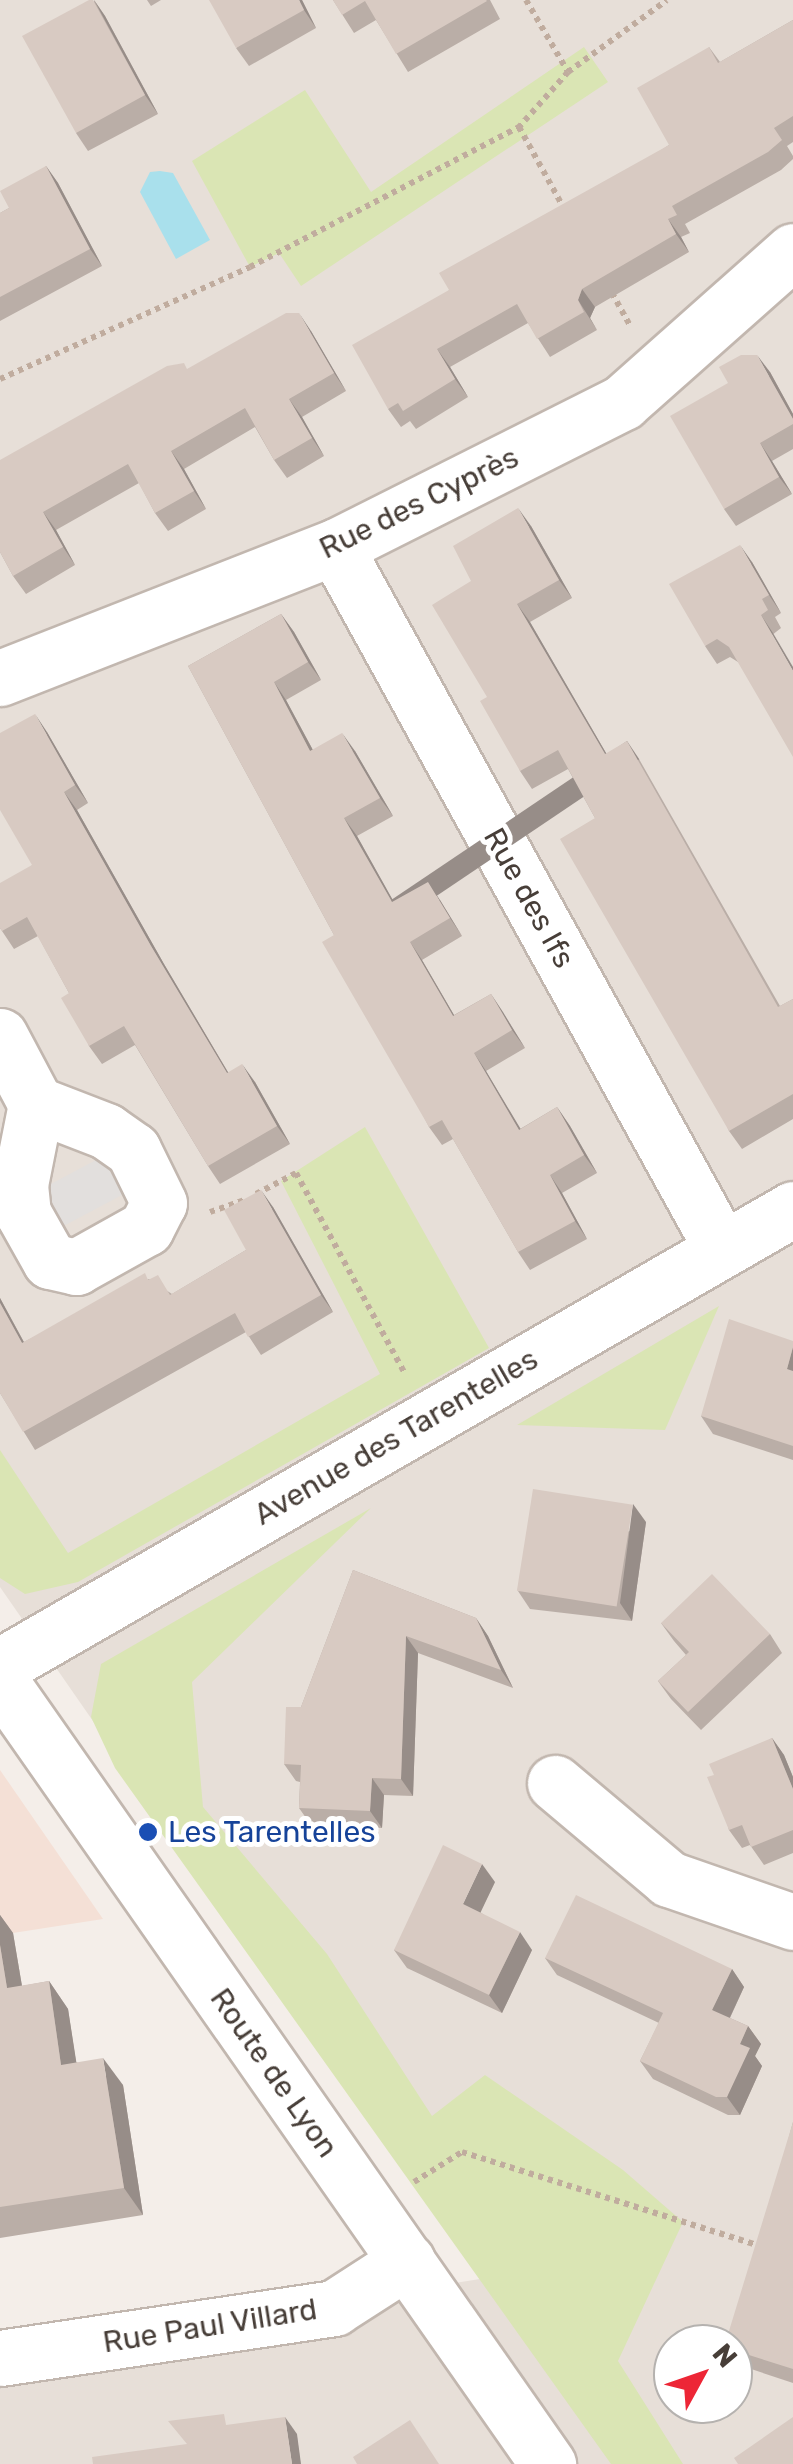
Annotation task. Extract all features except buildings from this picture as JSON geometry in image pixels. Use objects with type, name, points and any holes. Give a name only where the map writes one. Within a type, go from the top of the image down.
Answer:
[{"type":"street","name":"Rue des Cyprès","points":[[0,678],[335,547],[623,402],[784,278]]},
{"type":"street","name":"Rue des Ifs","points":[[335,547],[722,1249]]},
{"type":"street","points":[[0,1036],[36,1104],[20,1186],[23,1213],[50,1261],[76,1267],[146,1228],[160,1203],[133,1150],[106,1131],[36,1104]]},
{"type":"street","name":"Avenue des Tarentelles","points":[[0,1666],[793,1209]]},
{"type":"street","name":"Route de Lyon","points":[[0,1682],[548,2464]]},
{"type":"street","points":[[555,1783],[669,1879],[793,1922]]},
{"type":"street","name":"Rue Paul Villard","points":[[0,2358],[334,2308],[407,2261]]},
{"type":"path","points":[[526,0],[568,72]]},
{"type":"path","points":[[0,379],[250,267],[519,127],[568,72],[667,0]]},
{"type":"path","points":[[519,127],[574,225]]},
{"type":"path","points":[[602,274],[656,373]]},
{"type":"path","points":[[160,1203],[206,1213],[296,1172],[429,1418]]},
{"type":"path","points":[[370,2209],[462,2152],[775,2250]]},
{"type":"shaded area","points":[[0,0],[793,0],[793,2464],[0,2464],[0,2355],[480,2279],[0,1587]]},
{"type":"shaded area","points":[[113,1151],[133,1189],[54,1231],[34,1193]]},
{"type":"shaded area","points":[[0,1770],[103,1919],[0,1935]]},
{"type":"green space","points":[[584,47],[608,82],[301,286],[279,253],[250,267],[192,161],[305,90],[371,192]]},
{"type":"green space","points":[[365,1127],[489,1348],[78,1582],[25,1594],[0,1578],[0,1450],[68,1553],[380,1374],[281,1181]]},
{"type":"green space","points":[[719,1306],[665,1430],[517,1425]]},
{"type":"green space","points":[[371,1508],[192,1682],[203,1807],[327,1954],[432,2116],[485,2075],[623,2170],[683,2222],[618,2361],[653,2416],[653,2424],[658,2424],[683,2464],[611,2464],[115,1768],[91,1717],[101,1664]]},
{"type":"water","points":[[150,172],[173,173],[210,240],[176,259],[140,192]]},
{"type":"place","name":"Les Tarentelles","points":[[148,1832]]}]
